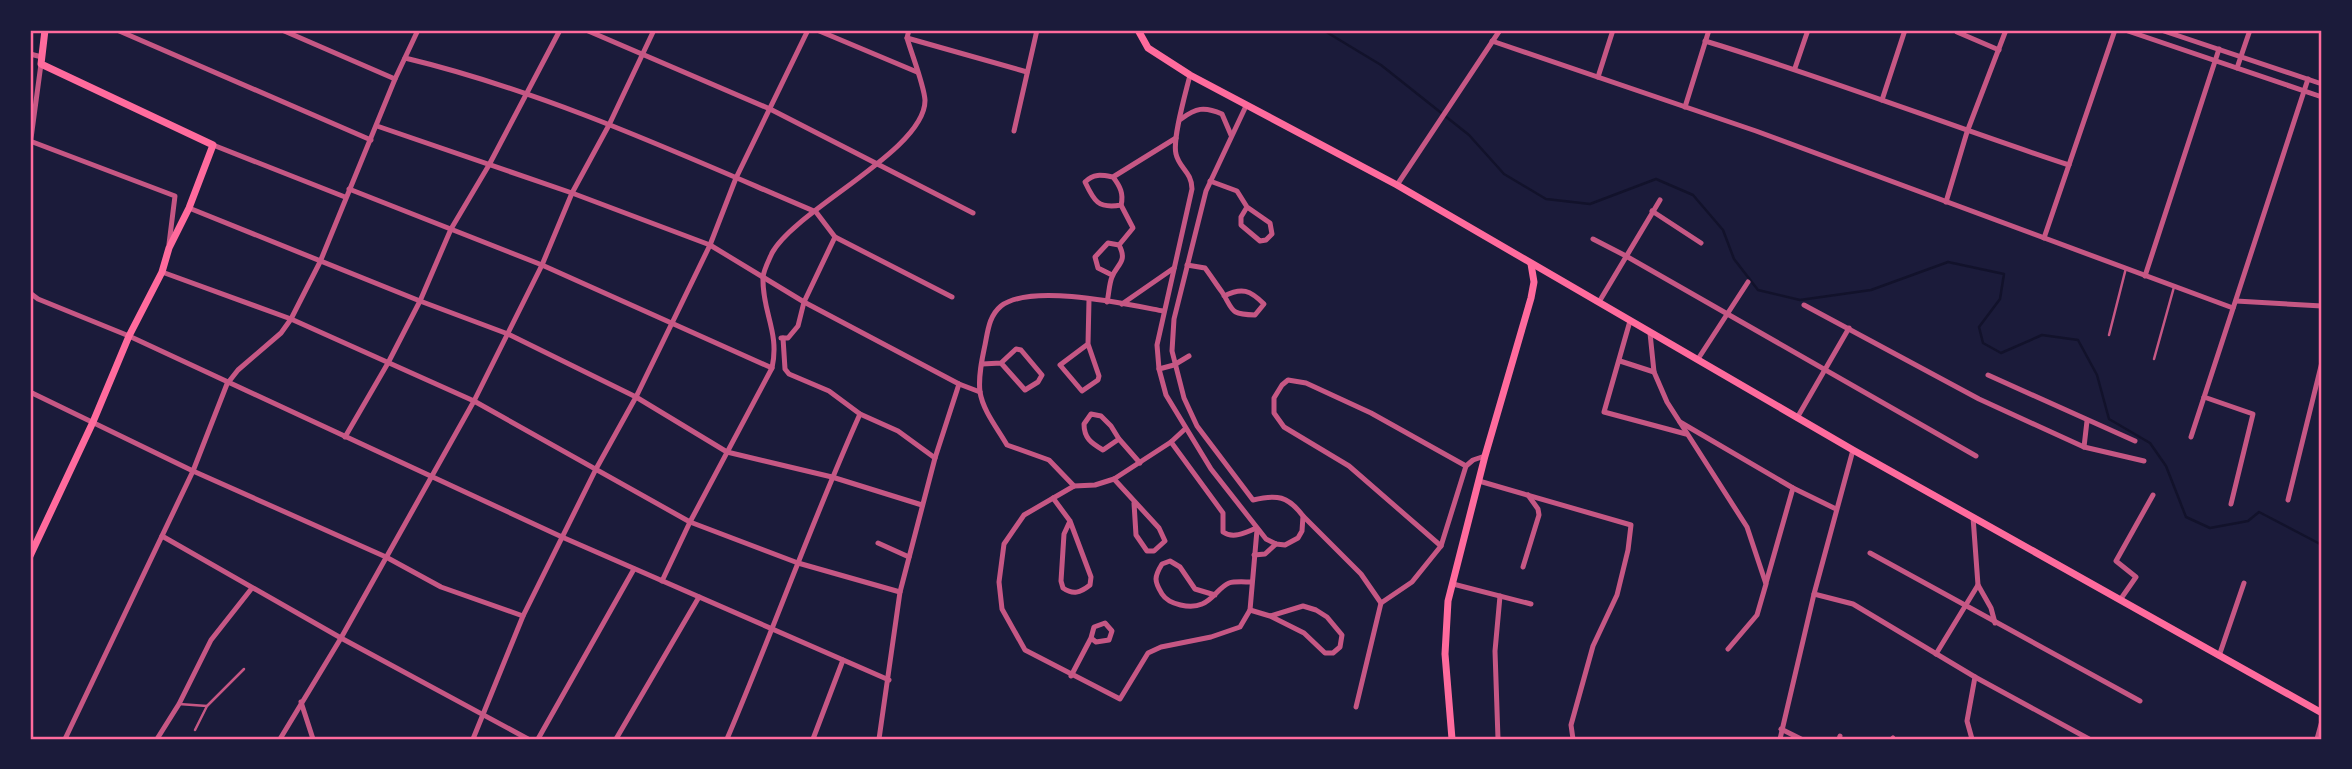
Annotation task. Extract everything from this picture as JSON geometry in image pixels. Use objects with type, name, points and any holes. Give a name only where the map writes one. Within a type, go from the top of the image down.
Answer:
[{"type":"main road","points":[[30,556],[32,546],[93,422],[129,337],[162,272],[169,248],[189,208],[213,145],[41,61],[45,30]]},
{"type":"main road","points":[[1138,30],[1148,48],[1190,75],[1397,186],[1853,450],[2322,713]]},
{"type":"main road","points":[[1452,739],[1445,631],[1448,601],[1485,456],[1531,298],[1534,282],[1531,264]]},
{"type":"street","points":[[117,30],[372,140]]},
{"type":"street","points":[[282,30],[395,79]]},
{"type":"street","points":[[65,739],[193,471],[227,384],[238,370],[281,333],[320,262],[345,197],[418,30]]},
{"type":"street","points":[[345,437],[388,363],[420,301],[451,229],[489,165],[560,30]]},
{"type":"street","points":[[586,30],[643,52],[770,109],[973,213]]},
{"type":"street","points":[[280,739],[341,638],[430,475],[474,401],[542,265],[572,193],[609,125],[654,30]]},
{"type":"street","points":[[473,739],[523,616],[596,469],[636,397],[710,245],[736,178],[808,30]]},
{"type":"street","points":[[817,30],[917,72]]},
{"type":"street","points":[[662,581],[690,522],[772,368],[776,351],[775,339],[762,276],[773,251],[788,233],[878,163],[916,126],[923,115],[925,99],[907,38],[909,30]]},
{"type":"street","points":[[1014,131],[1037,30]]},
{"type":"street","points":[[1397,186],[1500,30]]},
{"type":"street","points":[[1598,77],[1613,30]]},
{"type":"street","points":[[1685,107],[1709,30]]},
{"type":"street","points":[[1795,68],[1808,30]]},
{"type":"street","points":[[1882,100],[1905,30]]},
{"type":"street","points":[[1946,202],[1967,132],[2006,30]]},
{"type":"street","points":[[2044,238],[2115,30]]},
{"type":"street","points":[[2125,30],[2322,97]]},
{"type":"street","points":[[2161,30],[2322,84]]},
{"type":"street","points":[[2237,68],[2250,30]]},
{"type":"street","points":[[1957,32],[1999,50]]},
{"type":"street","points":[[907,38],[1027,72]]},
{"type":"street","points":[[1492,41],[1685,107],[2233,308]]},
{"type":"street","points":[[1705,41],[1795,68],[1967,132],[2070,165]]},
{"type":"street","points":[[2145,276],[2220,50]]},
{"type":"street","points":[[30,54],[41,61],[30,143],[175,196],[169,248]]},
{"type":"street","points":[[405,58],[441,66],[609,125],[816,212],[835,237],[952,296]]},
{"type":"street","points":[[1190,75],[1176,155],[1192,179],[1192,189],[1163,311],[1157,345],[1158,369],[1166,395],[1185,429],[1256,529],[1276,544],[1285,545],[1298,538],[1303,516]]},
{"type":"street","points":[[2191,437],[2308,79]]},
{"type":"street","points":[[1246,106],[1206,191],[1174,319],[1172,352],[1184,398],[1197,426],[1253,500]]},
{"type":"street","points":[[1181,119],[1195,109],[1210,108],[1222,114],[1231,135]]},
{"type":"street","points":[[377,125],[572,193],[710,245],[804,302],[959,384],[980,392]]},
{"type":"street","points":[[1113,177],[1177,138]]},
{"type":"street","points":[[213,145],[345,197]]},
{"type":"street","points":[[1119,245],[1133,228],[1121,205],[1123,198],[1120,186],[1113,177],[1100,174],[1090,176],[1085,181],[1098,204],[1108,207],[1121,205]]},
{"type":"street","points":[[1210,181],[1237,191],[1247,207],[1270,223],[1272,234],[1266,240],[1260,241],[1241,225],[1240,221],[1247,207]]},
{"type":"street","points":[[349,189],[542,265],[772,368]]},
{"type":"street","points":[[1192,189],[1206,191]]},
{"type":"street","points":[[1600,303],[1660,200]]},
{"type":"street","points":[[189,208],[508,334],[636,397],[727,452],[832,477],[922,505]]},
{"type":"street","points":[[1652,211],[1701,243]]},
{"type":"street","points":[[775,339],[788,338],[798,326],[804,302],[835,237]]},
{"type":"street","points":[[1593,239],[1976,456]]},
{"type":"street","points":[[1112,275],[1098,268],[1095,257],[1108,243],[1119,245]]},
{"type":"street","points":[[1107,302],[1112,275],[1120,266],[1123,253],[1119,245]]},
{"type":"street","points":[[1187,265],[1205,268],[1224,296],[1226,305],[1236,313],[1255,315],[1264,303],[1252,293],[1236,290],[1224,296]]},
{"type":"street","points":[[1122,304],[1174,268]]},
{"type":"street","points":[[162,272],[291,319],[474,401],[690,522],[798,563],[900,592]]},
{"type":"street","points":[[1698,359],[1748,282]]},
{"type":"street","points":[[30,293],[38,299],[129,337],[562,537],[889,680]]},
{"type":"street","points":[[1074,486],[1049,460],[1007,445],[986,409],[980,392],[990,320],[999,307],[1015,298],[1038,295],[1163,311]]},
{"type":"street","points":[[1088,344],[1059,365],[1082,391],[1098,380],[1099,376],[1088,344],[1089,300]]},
{"type":"street","points":[[2236,300],[2322,306]]},
{"type":"street","points":[[1804,305],[1979,399],[2084,446],[2144,461]]},
{"type":"street","points":[[1630,321],[1605,412],[1687,435]]},
{"type":"street","points":[[1797,418],[1849,328]]},
{"type":"street","points":[[1650,333],[1654,372],[1678,421],[1747,527],[1766,584]]},
{"type":"street","points":[[783,338],[785,369],[789,374],[829,391],[860,414],[898,431],[935,458]]},
{"type":"street","points":[[982,364],[1001,363],[1016,349],[1021,349],[1042,375],[1038,382],[1025,390],[1001,363]]},
{"type":"street","points":[[1158,369],[1174,365],[1189,356]]},
{"type":"street","points":[[1620,361],[1654,372]]},
{"type":"street","points":[[2288,499],[2322,362]]},
{"type":"street","points":[[1988,375],[2135,441]]},
{"type":"street","points":[[1441,546],[1349,467],[1284,427],[1274,412],[1274,398],[1288,380],[1306,383],[1371,413],[1466,466]]},
{"type":"street","points":[[879,739],[900,592],[935,458],[959,384]]},
{"type":"street","points":[[30,392],[193,471],[386,558],[441,587],[523,616]]},
{"type":"street","points":[[2204,397],[2253,414],[2231,504]]},
{"type":"street","points":[[727,739],[774,630],[832,477],[860,414]]},
{"type":"street","points":[[1119,439],[1103,450],[1092,444],[1084,433],[1084,424],[1091,414],[1101,416],[1140,463]]},
{"type":"street","points":[[1678,421],[1793,488],[1836,509]]},
{"type":"street","points":[[2084,446],[2087,421]]},
{"type":"street","points":[[1185,429],[1171,442],[1115,479],[1095,485],[1074,486],[1024,515],[1004,544],[999,582],[1002,609],[1025,650],[1120,699],[1148,653],[1161,646],[1230,632],[1240,627],[1250,610],[1256,529]]},
{"type":"street","points":[[1171,442],[1223,513],[1223,532],[1228,536],[1240,535],[1256,529]]},
{"type":"street","points":[[1781,739],[1814,594],[1853,450]]},
{"type":"street","points":[[1356,707],[1381,603],[1412,582],[1441,546],[1466,466],[1485,456]]},
{"type":"street","points":[[1115,479],[1159,528],[1165,541],[1154,551],[1147,551],[1136,535],[1134,503]]},
{"type":"street","points":[[1479,481],[1631,525],[1617,595],[1593,646],[1571,725],[1573,739]]},
{"type":"street","points":[[1728,649],[1757,615],[1793,488]]},
{"type":"street","points":[[1523,567],[1539,515],[1528,495]]},
{"type":"street","points":[[2120,600],[2136,577],[2116,561],[2153,495]]},
{"type":"street","points":[[1243,509],[1253,500],[1267,496],[1290,501],[1361,575],[1381,603]]},
{"type":"street","points":[[1053,498],[1070,521],[1091,577],[1090,585],[1082,592],[1070,593],[1063,588],[1061,581],[1064,534],[1070,521]]},
{"type":"street","points":[[1936,654],[1978,585],[1973,517]]},
{"type":"street","points":[[162,536],[341,638],[528,739]]},
{"type":"street","points":[[878,543],[909,557]]},
{"type":"street","points":[[1254,555],[1265,554],[1276,544]]},
{"type":"street","points":[[1870,553],[2140,701]]},
{"type":"street","points":[[1215,595],[1195,589],[1180,567],[1170,561],[1161,564],[1154,577],[1166,600],[1176,605],[1201,605],[1215,595],[1228,583],[1251,582]]},
{"type":"street","points":[[538,739],[634,569]]},
{"type":"street","points":[[2218,656],[2244,583]]},
{"type":"street","points":[[1453,584],[1531,604]]},
{"type":"street","points":[[1978,585],[1991,608],[1995,623]]},
{"type":"street","points":[[157,739],[179,704],[211,640],[251,588]]},
{"type":"street","points":[[1814,594],[1853,604],[1975,677],[2089,739]]},
{"type":"street","points":[[1498,739],[1494,650],[1500,596]]},
{"type":"street","points":[[616,739],[699,597]]},
{"type":"street","points":[[1250,610],[1270,616],[1304,633],[1325,653],[1333,653],[1340,647],[1342,635],[1316,610],[1303,606],[1270,616]]},
{"type":"street","points":[[1071,676],[1091,638]]},
{"type":"street","points":[[813,739],[843,660]]},
{"type":"street","points":[[1972,739],[1968,720],[1975,677]]},
{"type":"street","points":[[301,702],[313,739]]},
{"type":"street","points":[[2317,739],[2322,721]]},
{"type":"street","points":[[1782,729],[1801,739]]},
{"type":"lane","points":[[2109,335],[2126,268]]},
{"type":"lane","points":[[2154,359],[2174,286]]},
{"type":"lane","points":[[195,730],[207,706],[244,669]]},
{"type":"lane","points":[[179,704],[207,706]]},
{"type":"waterway","points":[[1323,30],[1381,65],[1469,135],[1504,174],[1546,199],[1590,204],[1656,179],[1693,195],[1723,230],[1734,259],[1758,290],[1800,300],[1871,290],[1948,262],[2004,274],[2000,299],[1979,327],[1983,343],[2001,353],[2042,335],[2078,340],[2097,375],[2109,419],[2150,443],[2166,466],[2186,517],[2210,528],[2248,521],[2259,512],[2322,545]]}]
